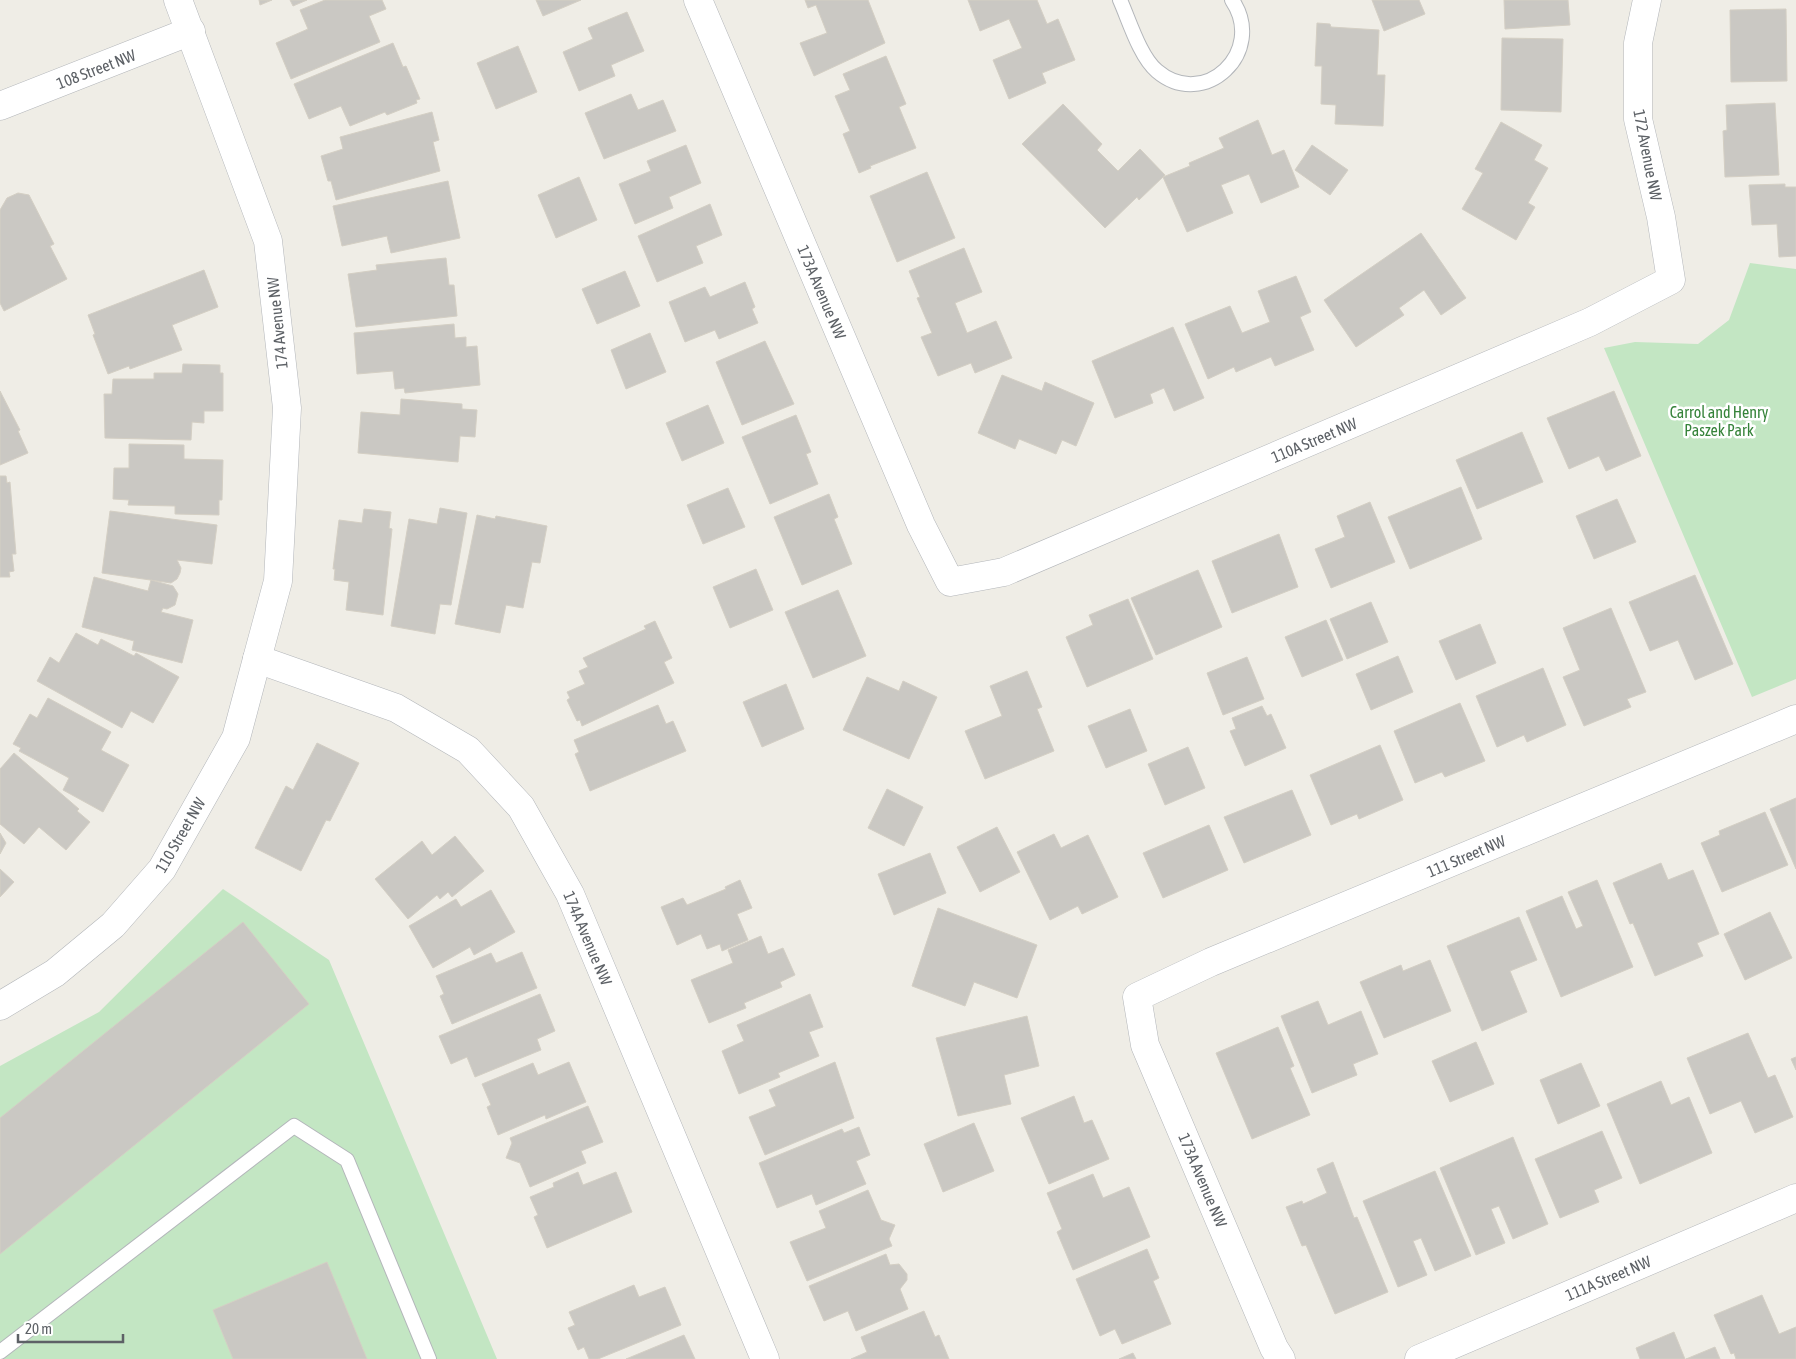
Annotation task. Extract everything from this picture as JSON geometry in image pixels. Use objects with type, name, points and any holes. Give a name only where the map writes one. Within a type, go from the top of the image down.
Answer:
[{"type":"street","name":"174 Avenue NW","points":[[178,0],[268,240],[287,408],[278,581],[257,659]]},
{"type":"street","name":"173A Avenue NW","points":[[698,0],[921,525],[950,582]]},
{"type":"street","name":"172 Avenue NW","points":[[1647,0],[1638,43],[1638,119],[1661,217],[1671,280]]},
{"type":"street","name":"108 Street NW","points":[[0,106],[191,31]]},
{"type":"street","name":"110A Street NW","points":[[950,582],[1004,572],[1590,322],[1671,280]]},
{"type":"street","name":"110 Street NW","points":[[0,1006],[55,973],[114,925],[162,869],[236,738],[257,659]]},
{"type":"street","name":"174A Avenue NW","points":[[257,659],[396,708],[468,750],[521,807],[570,894],[765,1359]]},
{"type":"street","name":"111 Street NW","points":[[1137,997],[1211,962],[1796,719]]},
{"type":"street","name":"173A Avenue NW","points":[[1137,997],[1146,1045],[1274,1348],[1281,1359]]},
{"type":"street","name":"111A Street NW","points":[[1419,1359],[1796,1198]]},
{"type":"lane","points":[[1120,0],[1148,61],[1156,71],[1167,78],[1193,84],[1206,82],[1219,76],[1231,65],[1239,52],[1243,37],[1242,22],[1232,0]]},
{"type":"lane","points":[[0,1352],[294,1126],[347,1160],[429,1359]]},
{"type":"green space","name":"Carrol and Henry Paszek Park","points":[[1750,263],[1796,269],[1796,679],[1752,697],[1604,348],[1635,342],[1698,344],[1729,320]]},
{"type":"green space","points":[[223,889],[329,960],[497,1359],[0,1359],[0,1066],[99,1012]]},
{"type":"building","points":[[259,0],[272,0],[260,5]]},
{"type":"building","points":[[290,0],[307,0],[293,6]]},
{"type":"building","points":[[325,0],[382,0],[386,9],[369,16],[380,42],[291,79],[276,43],[308,29],[300,10]]},
{"type":"building","points":[[536,0],[581,0],[543,16]]},
{"type":"building","points":[[805,0],[868,0],[885,43],[814,76],[800,43],[827,33],[816,5],[808,8]]},
{"type":"building","points":[[968,0],[1037,0],[1047,24],[1058,19],[1075,60],[1042,73],[1046,83],[1009,99],[993,60],[1022,48],[1009,19],[980,31]]},
{"type":"building","points":[[1372,0],[1419,0],[1425,14],[1384,31]]},
{"type":"building","points":[[1504,0],[1568,0],[1570,25],[1505,29]]},
{"type":"building","points":[[1786,9],[1787,81],[1731,82],[1730,10]]},
{"type":"building","points":[[627,12],[644,51],[611,65],[615,76],[579,91],[563,52],[593,39],[588,28]]},
{"type":"building","points":[[1317,23],[1330,24],[1331,27],[1379,30],[1377,75],[1385,75],[1383,126],[1335,124],[1336,105],[1321,104],[1322,66],[1315,66]]},
{"type":"building","points":[[1502,38],[1563,39],[1561,112],[1501,110]]},
{"type":"building","points":[[393,43],[403,67],[406,66],[420,99],[416,100],[417,103],[387,115],[385,112],[350,126],[341,106],[309,119],[294,84]]},
{"type":"building","points":[[518,46],[537,92],[496,109],[477,63]]},
{"type":"building","points":[[886,56],[906,104],[899,107],[916,148],[870,166],[871,168],[859,173],[843,134],[850,131],[835,96],[850,90],[843,74]]},
{"type":"building","points":[[631,94],[638,110],[663,100],[676,131],[604,159],[585,113]]},
{"type":"building","points":[[1775,103],[1779,175],[1725,177],[1723,131],[1727,130],[1726,105]]},
{"type":"building","points":[[1063,104],[1102,144],[1097,150],[1118,171],[1140,149],[1165,175],[1139,200],[1137,197],[1105,228],[1022,144]]},
{"type":"building","points":[[432,112],[439,140],[433,142],[440,171],[336,200],[321,156],[343,149],[340,137]]},
{"type":"building","points":[[1258,120],[1272,155],[1284,150],[1299,187],[1261,203],[1249,174],[1221,185],[1233,213],[1187,232],[1163,177],[1190,166],[1189,163],[1224,148],[1219,138]]},
{"type":"building","points":[[1501,122],[1542,145],[1534,160],[1548,168],[1528,203],[1535,207],[1516,240],[1462,209],[1483,173],[1475,169]]},
{"type":"building","points":[[686,145],[701,183],[669,197],[673,208],[635,224],[619,184],[651,171],[647,161]]},
{"type":"building","points":[[1312,145],[1348,170],[1330,195],[1295,170]]},
{"type":"building","points":[[927,172],[955,238],[897,262],[870,196]]},
{"type":"building","points":[[579,177],[597,220],[556,238],[538,195]]},
{"type":"building","points":[[448,181],[460,238],[391,253],[387,236],[342,246],[333,206]]},
{"type":"building","points":[[1785,184],[1785,187],[1796,187],[1796,256],[1779,257],[1777,224],[1752,225],[1749,185]]},
{"type":"building","points":[[18,193],[29,195],[54,244],[50,246],[67,279],[4,311],[0,303],[0,210],[7,198]]},
{"type":"building","points":[[710,204],[722,235],[696,246],[703,263],[657,282],[638,236]]},
{"type":"building","points":[[1421,233],[1466,298],[1441,315],[1424,290],[1399,308],[1404,315],[1356,347],[1324,300]]},
{"type":"building","points":[[964,248],[982,292],[955,303],[967,333],[996,321],[1012,358],[975,373],[971,363],[938,376],[921,337],[932,333],[917,298],[920,297],[909,271]]},
{"type":"building","points":[[446,258],[449,285],[454,285],[457,316],[356,327],[348,274],[377,270],[376,265]]},
{"type":"building","points":[[204,270],[218,307],[172,325],[182,350],[130,369],[129,366],[108,374],[93,335],[95,334],[88,315]]},
{"type":"building","points":[[625,271],[640,306],[597,324],[582,289]]},
{"type":"building","points":[[1296,276],[1311,312],[1300,317],[1314,350],[1275,366],[1271,357],[1236,372],[1234,367],[1208,379],[1185,324],[1230,306],[1242,333],[1270,322],[1258,291]]},
{"type":"building","points":[[745,282],[755,307],[752,309],[758,323],[719,339],[715,330],[685,342],[669,302],[705,287],[710,297]]},
{"type":"building","points":[[454,324],[455,338],[466,337],[466,347],[477,346],[480,385],[405,393],[404,388],[395,389],[393,371],[357,374],[354,333]]},
{"type":"building","points":[[1173,327],[1204,398],[1174,411],[1164,388],[1150,394],[1153,403],[1115,418],[1092,361]]},
{"type":"building","points":[[650,333],[666,372],[626,389],[611,350]]},
{"type":"building","points":[[765,341],[794,404],[742,425],[716,362]]},
{"type":"building","points":[[183,364],[220,365],[220,373],[223,373],[223,411],[204,411],[204,423],[192,422],[191,440],[105,438],[104,394],[112,394],[113,379],[154,379],[154,373],[182,373]]},
{"type":"building","points":[[1002,375],[1042,391],[1045,382],[1094,403],[1076,446],[1062,440],[1056,454],[1019,439],[1015,449],[978,433]]},
{"type":"building","points":[[0,391],[20,430],[18,431],[28,453],[0,465]]},
{"type":"building","points":[[1614,391],[1641,456],[1606,471],[1599,456],[1569,469],[1547,418]]},
{"type":"building","points":[[401,399],[462,404],[462,409],[477,410],[475,437],[460,436],[458,462],[358,453],[361,412],[400,415]]},
{"type":"building","points":[[708,405],[724,443],[682,461],[666,423]]},
{"type":"building","points":[[796,415],[811,452],[806,454],[818,484],[770,504],[742,437]]},
{"type":"building","points":[[1522,432],[1543,482],[1477,509],[1456,460]]},
{"type":"building","points":[[129,444],[184,445],[184,459],[223,460],[222,500],[219,500],[219,515],[175,514],[175,506],[128,505],[129,500],[113,499],[114,468],[129,468]]},
{"type":"building","points":[[0,476],[6,476],[7,483],[10,482],[16,554],[12,554],[14,571],[9,572],[10,577],[0,577]]},
{"type":"building","points":[[1461,487],[1482,539],[1410,569],[1388,517]]},
{"type":"building","points":[[728,488],[745,527],[703,544],[687,505]]},
{"type":"building","points":[[829,494],[838,517],[834,519],[852,564],[802,585],[774,517]]},
{"type":"building","points":[[1617,499],[1636,542],[1594,559],[1576,516]]},
{"type":"building","points":[[1370,502],[1395,562],[1331,588],[1315,549],[1345,537],[1337,516]]},
{"type":"building","points":[[440,508],[467,513],[451,605],[440,604],[435,634],[391,626],[409,519],[437,524]]},
{"type":"building","points":[[364,509],[391,512],[389,528],[392,529],[383,615],[346,610],[349,582],[334,580],[335,569],[333,569],[339,520],[362,523]]},
{"type":"building","points":[[110,511],[217,525],[212,564],[177,560],[181,568],[180,573],[177,579],[171,583],[102,573]]},
{"type":"building","points":[[477,515],[495,519],[496,516],[547,526],[540,563],[532,562],[523,608],[506,605],[500,633],[455,624]]},
{"type":"building","points":[[1279,534],[1298,587],[1232,613],[1212,561]]},
{"type":"building","points":[[756,569],[773,610],[730,628],[713,587]]},
{"type":"building","points":[[1198,570],[1222,627],[1156,655],[1131,598]]},
{"type":"building","points":[[1695,575],[1733,664],[1695,680],[1678,640],[1650,651],[1629,602]]},
{"type":"building","points":[[94,577],[148,591],[151,580],[173,586],[178,594],[175,605],[167,609],[163,608],[161,612],[193,620],[182,663],[132,650],[134,641],[82,627]]},
{"type":"building","points":[[838,590],[866,656],[813,678],[785,612]]},
{"type":"building","points":[[1128,599],[1153,659],[1087,687],[1066,637],[1093,625],[1089,615]]},
{"type":"building","points":[[1371,602],[1388,642],[1347,659],[1330,619]]},
{"type":"building","points":[[1611,608],[1646,692],[1627,699],[1631,707],[1584,726],[1563,677],[1580,670],[1563,628]]},
{"type":"building","points":[[1326,620],[1343,660],[1302,677],[1285,637]]},
{"type":"building","points":[[655,621],[672,658],[664,662],[674,683],[582,726],[580,720],[577,721],[567,700],[570,698],[567,692],[585,684],[579,671],[588,667],[583,658],[646,629],[644,626]]},
{"type":"building","points":[[1480,624],[1496,663],[1456,680],[1439,641]]},
{"type":"building","points":[[76,633],[98,645],[101,639],[134,656],[136,653],[179,677],[153,723],[131,711],[122,728],[37,681],[50,657],[59,663]]},
{"type":"building","points":[[1398,656],[1413,692],[1371,710],[1356,674]]},
{"type":"building","points":[[1247,657],[1264,699],[1223,715],[1207,673]]},
{"type":"building","points":[[1543,668],[1566,725],[1527,742],[1524,735],[1497,747],[1476,696]]},
{"type":"building","points":[[1027,671],[1042,707],[1037,709],[1054,751],[985,779],[965,731],[1002,716],[990,686]]},
{"type":"building","points":[[867,677],[899,691],[903,681],[937,697],[909,759],[843,730]]},
{"type":"building","points":[[786,684],[804,729],[762,747],[743,702]]},
{"type":"building","points":[[48,698],[111,732],[101,750],[129,765],[103,812],[63,790],[69,778],[19,751],[21,748],[13,744],[30,714],[37,718]]},
{"type":"building","points":[[1460,703],[1485,761],[1445,777],[1442,772],[1415,783],[1394,731]]},
{"type":"building","points":[[658,705],[666,724],[673,721],[686,751],[590,791],[575,754],[579,752],[574,740]]},
{"type":"building","points":[[1262,706],[1267,716],[1271,714],[1286,748],[1245,766],[1230,731],[1236,729],[1232,718]]},
{"type":"building","points":[[1130,709],[1147,751],[1106,768],[1088,726]]},
{"type":"building","points":[[317,743],[359,763],[330,821],[326,820],[301,871],[255,848],[286,786],[293,790]]},
{"type":"building","points":[[1380,745],[1403,800],[1359,819],[1357,814],[1331,825],[1310,775]]},
{"type":"building","points":[[1188,747],[1205,788],[1165,805],[1148,764]]},
{"type":"building","points":[[14,753],[79,809],[77,811],[90,822],[66,850],[39,827],[24,844],[0,824],[0,769]]},
{"type":"building","points":[[887,789],[923,807],[904,846],[868,828]]},
{"type":"building","points":[[1292,790],[1311,835],[1244,863],[1224,817]]},
{"type":"building","points":[[1796,798],[1796,869],[1770,809]]},
{"type":"building","points":[[1765,812],[1788,865],[1722,892],[1701,843],[1720,835],[1719,831]]},
{"type":"building","points":[[1209,825],[1228,870],[1163,898],[1143,853]]},
{"type":"building","points":[[997,827],[1020,872],[980,892],[957,847]]},
{"type":"building","points":[[0,833],[6,843],[0,854]]},
{"type":"building","points":[[1054,834],[1061,848],[1088,835],[1118,897],[1082,914],[1078,906],[1050,920],[1017,852]]},
{"type":"building","points":[[455,836],[484,871],[452,897],[448,892],[440,899],[437,895],[408,919],[375,879],[422,841],[432,855]]},
{"type":"building","points":[[930,853],[946,893],[894,915],[878,874]]},
{"type":"building","points":[[1661,863],[1668,880],[1693,870],[1719,934],[1697,943],[1703,956],[1655,976],[1633,923],[1630,924],[1613,883]]},
{"type":"building","points":[[0,869],[14,882],[0,897]]},
{"type":"building","points":[[740,880],[752,908],[737,914],[748,940],[722,951],[720,944],[707,949],[701,934],[677,945],[661,907],[683,898],[687,905],[726,889],[725,887]]},
{"type":"building","points":[[1597,880],[1633,967],[1561,997],[1526,911],[1562,896],[1576,929],[1583,926],[1568,892]]},
{"type":"building","points":[[491,890],[515,932],[474,955],[470,947],[433,968],[409,926],[456,899],[461,907]]},
{"type":"building","points":[[938,908],[1037,945],[1017,998],[974,982],[965,1006],[912,986]]},
{"type":"building","points":[[1770,912],[1792,958],[1745,980],[1724,934]]},
{"type":"building","points":[[1519,917],[1537,960],[1510,971],[1527,1012],[1482,1031],[1447,946]]},
{"type":"building","points":[[243,922],[309,1004],[0,1254],[0,1118]]},
{"type":"building","points":[[761,936],[768,954],[783,948],[795,975],[780,982],[782,987],[744,1003],[746,1008],[709,1023],[691,980],[733,963],[728,950]]},
{"type":"building","points":[[522,952],[537,988],[452,1024],[440,996],[444,994],[436,976],[491,953],[496,963]]},
{"type":"building","points":[[1430,960],[1451,1011],[1384,1038],[1360,982],[1401,965],[1403,971]]},
{"type":"building","points":[[540,994],[555,1031],[537,1039],[541,1050],[475,1077],[467,1057],[451,1064],[439,1036]]},
{"type":"building","points":[[810,994],[823,1027],[809,1032],[819,1056],[778,1073],[780,1077],[739,1094],[722,1051],[744,1041],[737,1025]]},
{"type":"building","points":[[1318,1001],[1328,1025],[1361,1011],[1378,1054],[1353,1064],[1357,1075],[1312,1093],[1281,1016]]},
{"type":"building","points":[[1027,1016],[1039,1066],[1004,1075],[1011,1104],[958,1116],[936,1038]]},
{"type":"building","points":[[1278,1027],[1294,1066],[1290,1068],[1310,1115],[1252,1139],[1216,1053]]},
{"type":"building","points":[[1748,1033],[1768,1078],[1775,1075],[1793,1117],[1755,1133],[1741,1101],[1710,1114],[1687,1058]]},
{"type":"building","points":[[1476,1042],[1494,1084],[1450,1102],[1432,1061]]},
{"type":"building","points":[[1796,1057],[1796,1070],[1791,1059]]},
{"type":"building","points":[[569,1062],[586,1102],[546,1119],[545,1115],[498,1135],[487,1107],[491,1105],[482,1084],[533,1063],[538,1075]]},
{"type":"building","points":[[835,1062],[854,1118],[765,1155],[749,1117],[776,1106],[769,1090]]},
{"type":"building","points":[[1581,1063],[1600,1106],[1558,1124],[1540,1080]]},
{"type":"building","points":[[1661,1081],[1671,1105],[1689,1097],[1712,1153],[1640,1184],[1607,1104]]},
{"type":"building","points":[[1074,1096],[1084,1123],[1092,1120],[1109,1159],[1049,1184],[1021,1118]]},
{"type":"building","points":[[588,1106],[603,1142],[581,1151],[586,1163],[530,1187],[520,1163],[506,1158],[512,1143],[510,1138]]},
{"type":"building","points":[[974,1123],[994,1171],[943,1192],[924,1144]]},
{"type":"building","points":[[859,1127],[870,1155],[856,1161],[866,1184],[816,1205],[812,1194],[777,1208],[759,1163],[842,1129],[844,1133]]},
{"type":"building","points":[[1602,1131],[1622,1178],[1594,1190],[1599,1202],[1560,1218],[1535,1159]]},
{"type":"building","points":[[1513,1137],[1548,1224],[1513,1239],[1499,1206],[1491,1209],[1505,1243],[1476,1255],[1440,1168]]},
{"type":"building","points":[[1333,1162],[1354,1218],[1357,1217],[1388,1292],[1335,1314],[1306,1245],[1302,1246],[1286,1207],[1302,1201],[1303,1204],[1327,1193],[1317,1169]]},
{"type":"building","points":[[1435,1171],[1471,1256],[1435,1271],[1421,1238],[1413,1241],[1427,1275],[1398,1287],[1363,1201]]},
{"type":"building","points":[[578,1172],[583,1185],[616,1172],[632,1212],[547,1248],[534,1217],[538,1215],[530,1197],[554,1187],[553,1183]]},
{"type":"building","points":[[1093,1174],[1103,1198],[1129,1187],[1150,1237],[1073,1270],[1057,1232],[1062,1229],[1047,1193]]},
{"type":"building","points":[[868,1190],[881,1220],[895,1225],[889,1239],[892,1246],[807,1281],[790,1242],[826,1228],[819,1211]]},
{"type":"building","points":[[1147,1249],[1159,1278],[1153,1281],[1171,1324],[1122,1344],[1115,1329],[1100,1336],[1076,1279]]},
{"type":"building","points":[[886,1254],[890,1265],[899,1264],[907,1274],[907,1280],[900,1289],[908,1309],[856,1331],[848,1311],[824,1321],[809,1286]]},
{"type":"building","points":[[327,1262],[367,1359],[233,1359],[213,1310]]},
{"type":"building","points":[[634,1285],[639,1297],[665,1287],[681,1325],[598,1359],[589,1359],[584,1347],[578,1350],[568,1328],[575,1325],[569,1312]]},
{"type":"building","points":[[1762,1295],[1779,1334],[1796,1327],[1796,1359],[1736,1359],[1734,1353],[1731,1354],[1714,1315]]},
{"type":"building","points":[[924,1311],[935,1337],[939,1335],[949,1359],[851,1359],[867,1352],[861,1337]]},
{"type":"building","points":[[1674,1332],[1685,1359],[1640,1359],[1636,1348]]},
{"type":"building","points":[[684,1335],[695,1359],[626,1359]]},
{"type":"building","points":[[1715,1347],[1720,1359],[1686,1359]]},
{"type":"building","points":[[1133,1353],[1136,1359],[1119,1359]]}]
